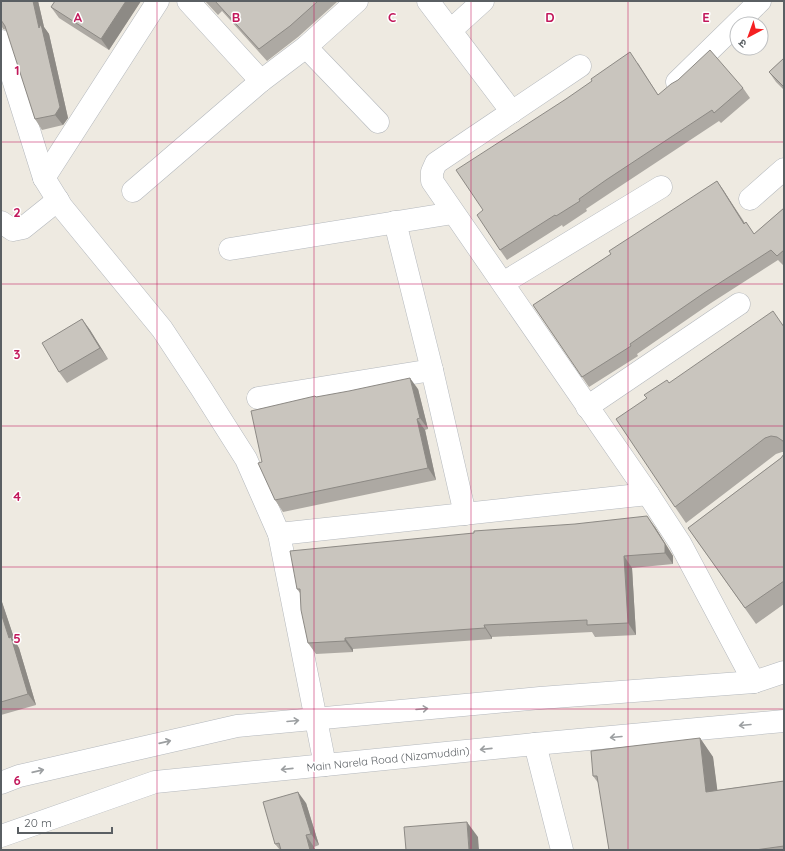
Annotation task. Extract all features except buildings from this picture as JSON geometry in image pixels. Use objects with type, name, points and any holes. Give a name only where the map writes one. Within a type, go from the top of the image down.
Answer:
[{"type":"street","points":[[44,178],[158,1]]},
{"type":"street","points":[[188,1],[261,81]]},
{"type":"street","points":[[133,191],[261,81],[306,47],[357,1]]},
{"type":"street","points":[[428,1],[512,112]]},
{"type":"street","points":[[451,30],[483,1]]},
{"type":"street","points":[[677,82],[760,1]]},
{"type":"street","points":[[1,41],[44,178],[85,237],[162,329],[246,459],[279,534],[325,765]]},
{"type":"street","points":[[306,47],[378,122]]},
{"type":"street","points":[[580,66],[436,163],[432,172],[432,181],[453,213],[504,283],[680,543],[754,682]]},
{"type":"street","points":[[750,199],[784,169]]},
{"type":"street","points":[[504,283],[661,187]]},
{"type":"street","points":[[1,222],[13,230],[23,228],[58,200]]},
{"type":"street","points":[[230,249],[453,213]]},
{"type":"street","points":[[395,222],[432,370],[465,514]]},
{"type":"street","points":[[587,407],[739,304]]},
{"type":"street","points":[[258,398],[432,370]]},
{"type":"street","points":[[279,534],[648,494]]},
{"type":"street","points":[[680,543],[698,529]]},
{"type":"street","points":[[1,783],[19,776],[237,726],[540,698],[754,682],[784,672]]},
{"type":"street","name":"Main Narela Road (Nizamuddin)","points":[[1,836],[155,782],[784,721]]},
{"type":"street","points":[[535,744],[562,850]]}]
